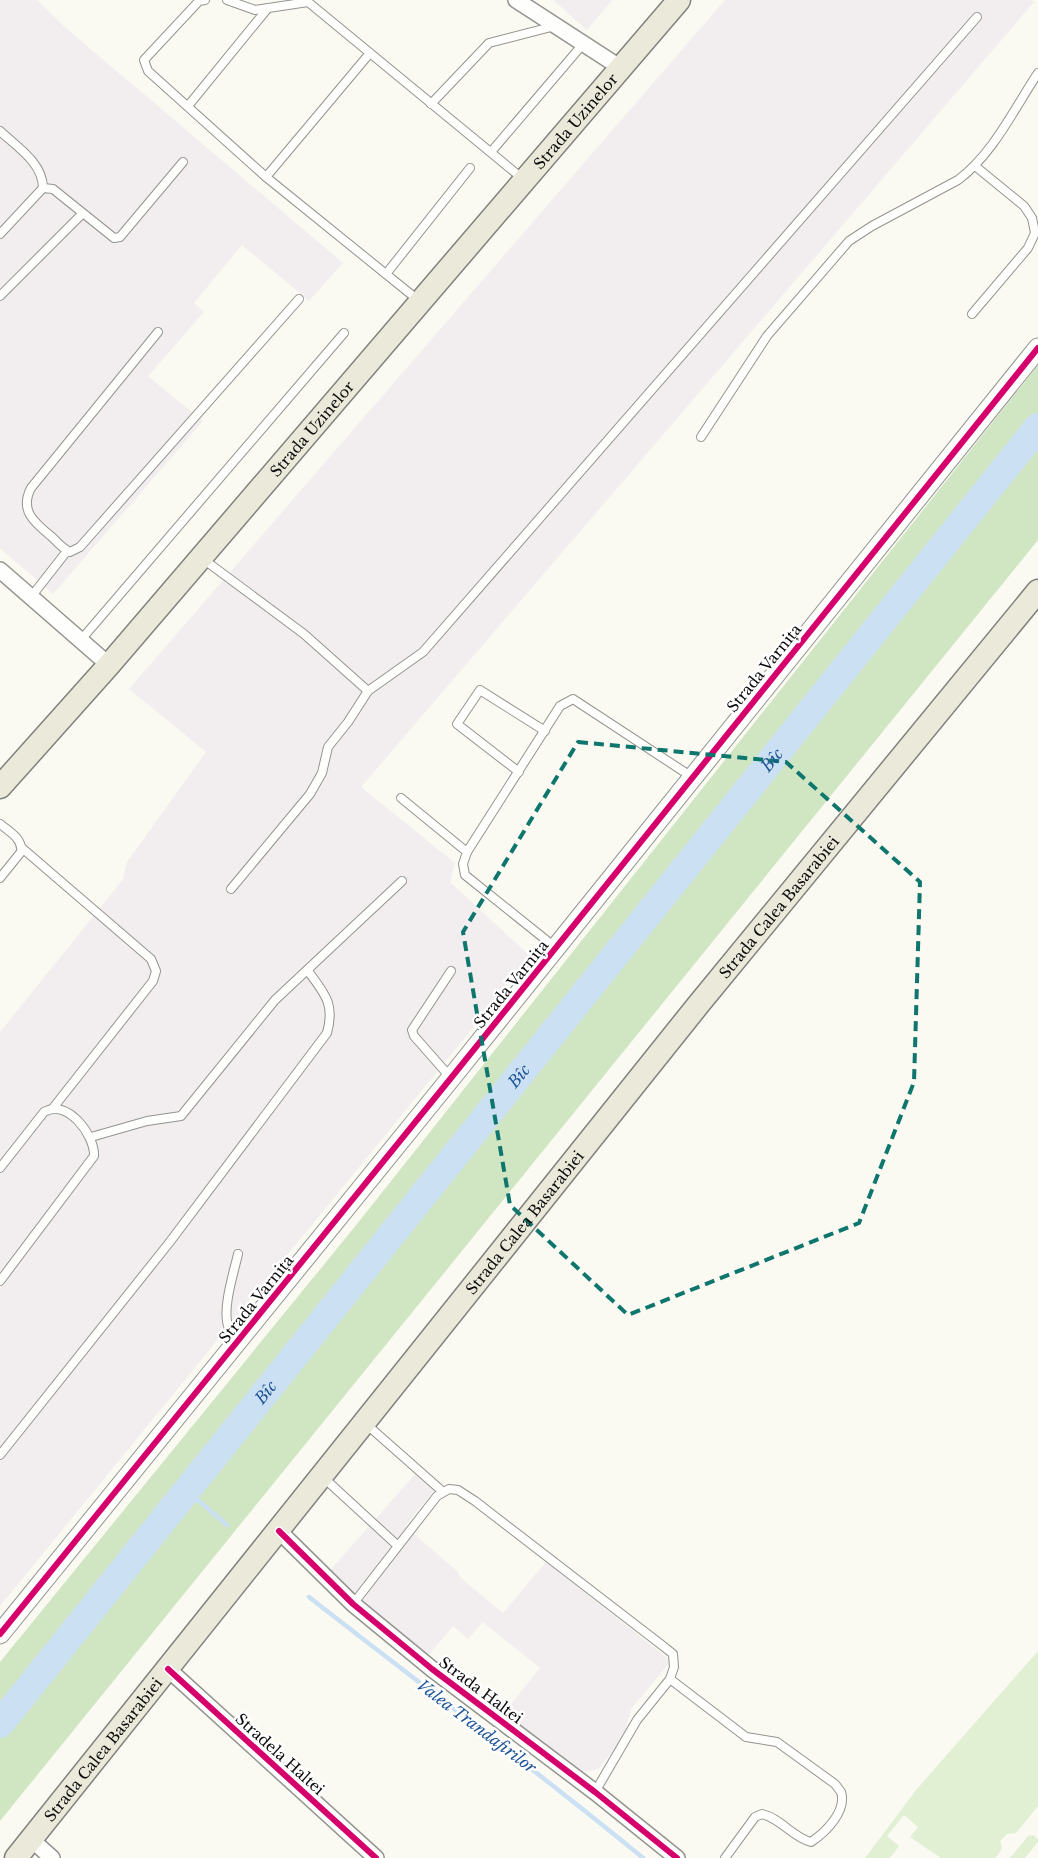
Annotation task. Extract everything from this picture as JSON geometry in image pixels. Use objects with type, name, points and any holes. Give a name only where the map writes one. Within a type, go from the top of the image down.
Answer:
[{"type":"main road","name":"Strada Uzinelor","points":[[0,787],[109,665],[680,0]]},
{"type":"main road","name":"Strada Calea Basarabiei","points":[[16,1858],[704,997],[1038,591]]},
{"type":"street","name":"Strada Uzinelor","points":[[516,0],[621,68]]},
{"type":"street","name":"Strada Varnița","points":[[0,1634],[556,948],[1038,348]]},
{"type":"street","points":[[0,570],[109,665]]},
{"type":"street","name":"Strada Haltei","points":[[279,1530],[353,1604],[432,1669],[595,1792],[678,1858]]},
{"type":"street","name":"Stradela Haltei","points":[[168,1669],[376,1858]]},
{"type":"street","points":[[31,1839],[52,1858]]},
{"type":"lane","points":[[204,0],[199,1],[144,60],[148,71],[266,177],[420,302]]},
{"type":"lane","points":[[227,0],[256,10],[308,2],[525,180]]},
{"type":"lane","points":[[188,106],[268,8]]},
{"type":"lane","points":[[231,889],[310,794],[322,773],[328,747],[348,722],[368,691],[423,652],[977,17]]},
{"type":"lane","points":[[431,104],[489,43],[555,26]]},
{"type":"lane","points":[[491,152],[583,44]]},
{"type":"lane","points":[[266,177],[370,53]]},
{"type":"lane","points":[[701,437],[767,336],[849,241],[865,230],[958,180],[975,166],[1038,73]]},
{"type":"lane","points":[[0,131],[34,163],[43,178],[43,188],[0,234]]},
{"type":"lane","points":[[43,188],[53,189],[114,238],[120,237],[183,162]]},
{"type":"lane","points":[[972,314],[1028,248],[1035,233],[1032,218],[1024,206],[975,166]]},
{"type":"lane","points":[[386,274],[470,168]]},
{"type":"lane","points":[[0,296],[82,214]]},
{"type":"lane","points":[[158,332],[30,488],[27,495],[26,503],[30,517],[67,551],[73,552],[80,547],[299,298]]},
{"type":"lane","points":[[80,641],[344,333]]},
{"type":"lane","points":[[31,597],[67,551]]},
{"type":"lane","points":[[201,558],[304,634],[368,691]]},
{"type":"lane","points":[[518,772],[457,724],[480,690],[545,731]]},
{"type":"lane","points":[[556,948],[465,875],[462,864],[467,852],[560,706],[573,699],[693,777]]},
{"type":"lane","points":[[400,798],[467,852]]},
{"type":"lane","points":[[0,824],[17,838],[22,848],[151,959],[156,971],[153,981],[54,1108]]},
{"type":"lane","points":[[0,878],[21,852],[22,848]]},
{"type":"lane","points":[[91,1137],[147,1121],[181,1116],[275,1000],[402,881]]},
{"type":"lane","points":[[0,1455],[169,1243],[327,1034],[332,1016],[328,999],[308,971]]},
{"type":"lane","points":[[451,1078],[414,1036],[412,1030],[452,971]]},
{"type":"lane","points":[[0,1168],[44,1112],[54,1108],[62,1109],[72,1116],[91,1137],[94,1156],[0,1281]]},
{"type":"lane","points":[[238,1254],[227,1302],[226,1316],[228,1327],[238,1341]]},
{"type":"lane","points":[[364,1423],[442,1491]]},
{"type":"lane","points":[[322,1476],[398,1546]]},
{"type":"lane","points":[[353,1604],[442,1491],[458,1490],[475,1501],[663,1646],[673,1654],[674,1667],[670,1679],[637,1720],[595,1792]]},
{"type":"lane","points":[[670,1679],[746,1736],[777,1742],[835,1784],[841,1792],[842,1808],[822,1835],[811,1842],[800,1839],[781,1822],[762,1814],[755,1817],[725,1858]]},
{"type":"highlighted area","points":[[578,742],[786,762],[920,882],[914,1082],[859,1223],[628,1315],[510,1205],[463,932]]},
{"type":"shaded area","points":[[0,0],[37,0],[67,29],[343,263],[309,301],[242,245],[194,303],[204,312],[148,376],[203,421],[53,594],[0,548]]},
{"type":"shaded area","points":[[553,0],[612,0],[587,30]]},
{"type":"shaded area","points":[[725,0],[1031,0],[1034,2],[361,787],[455,863],[450,882],[531,957],[0,1606],[0,1032],[123,879],[127,862],[206,752],[129,689]]},
{"type":"shaded area","points":[[417,1472],[436,1488],[405,1526],[457,1571],[461,1578],[503,1613],[546,1562],[671,1661],[631,1709],[623,1739],[598,1769],[582,1772],[559,1758],[503,1714],[540,1668],[483,1622],[468,1639],[453,1626],[428,1656],[327,1574]]},
{"type":"green space","points":[[1038,365],[1038,540],[0,1821],[0,1662],[357,1224]]},
{"type":"green space","points":[[1038,1651],[1038,1806],[1016,1833],[1007,1834],[1000,1841],[1001,1850],[995,1858],[941,1858],[910,1837],[918,1827],[904,1815],[887,1836],[899,1846],[890,1858],[865,1858],[916,1790]]},
{"type":"green space","points":[[1033,1835],[1038,1839],[1038,1842],[1025,1858],[1010,1858],[1028,1836]]},
{"type":"waterway","name":"Bîc","points":[[0,1724],[1038,427]]},
{"type":"waterway","name":"Valea Trandafirilor","points":[[186,1490],[227,1525]]},
{"type":"waterway","name":"Valea Trandafirilor","points":[[309,1597],[519,1759],[643,1858]]},
{"type":"cycle path","points":[[0,1634],[451,1078],[1038,348]]},
{"type":"cycle path","points":[[279,1531],[353,1604],[432,1669],[595,1792],[677,1858]]},
{"type":"cycle path","points":[[168,1669],[376,1858]]}]
